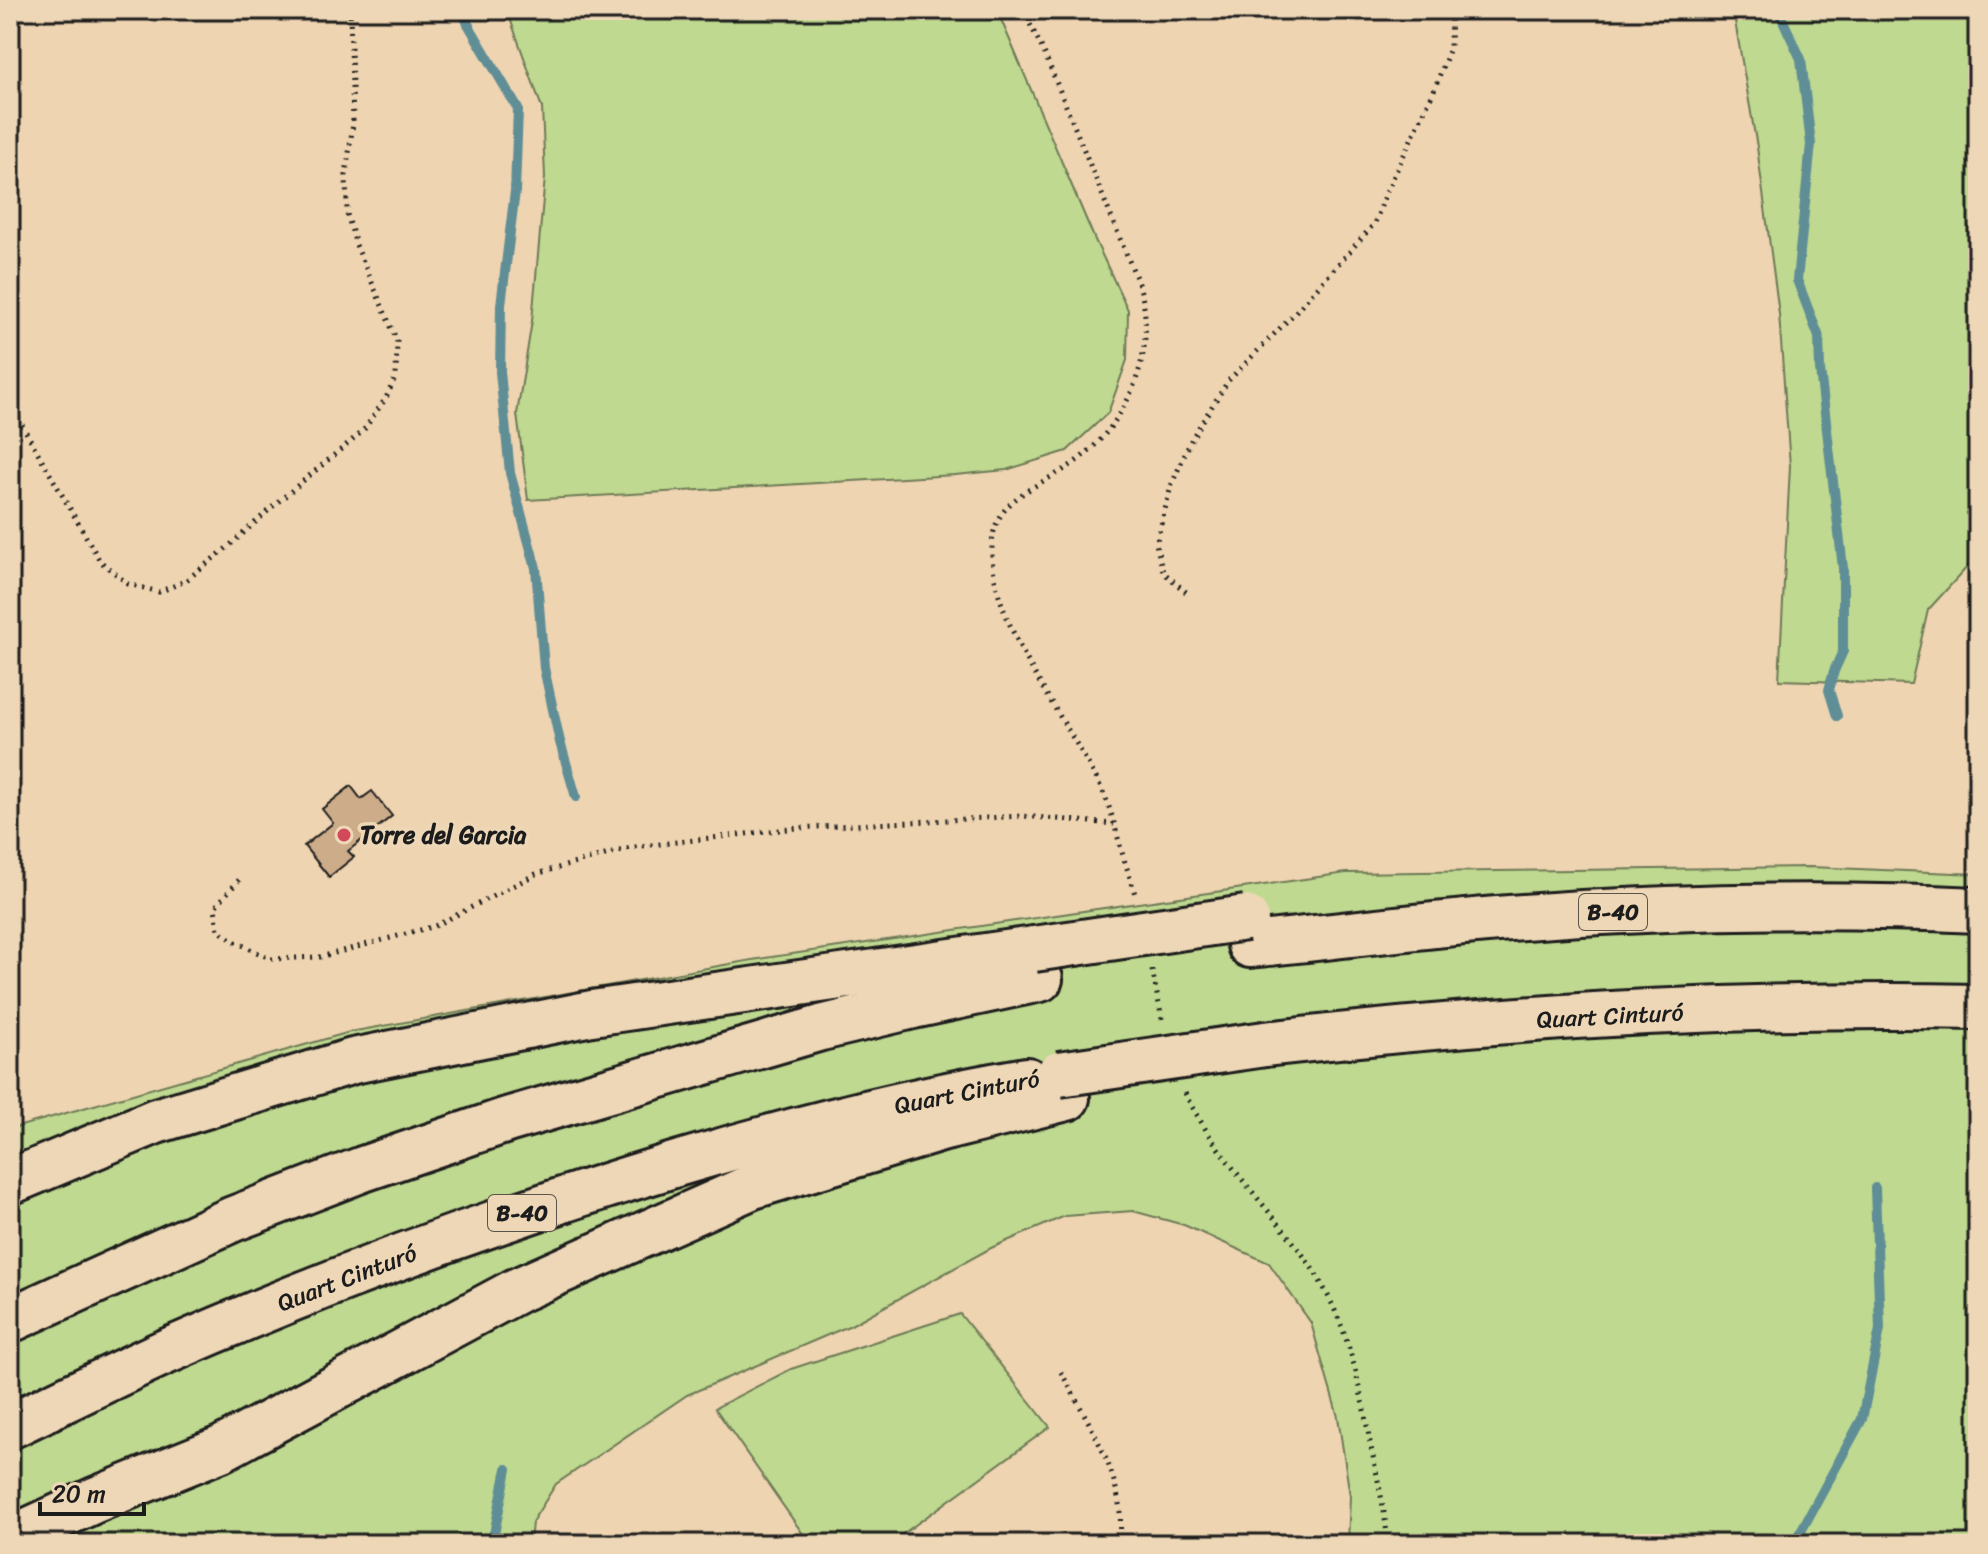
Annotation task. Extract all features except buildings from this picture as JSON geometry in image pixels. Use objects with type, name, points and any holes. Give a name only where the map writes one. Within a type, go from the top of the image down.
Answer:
[{"type":"highway","name":"B-40","points":[[10,1320],[233,1219],[363,1169],[507,1120],[821,1028],[913,1006],[1037,964],[1248,932],[1374,930],[1508,918],[1734,906],[1978,910]]},
{"type":"highway","points":[[10,1182],[156,1121],[353,1061],[592,1013],[1037,964]]},
{"type":"highway","name":"Quart Cinturó","points":[[10,1426],[160,1355],[285,1301],[447,1239],[587,1191],[733,1148],[892,1106],[981,1087],[1063,1086],[1266,1056],[1366,1033],[1474,1024],[1641,1013],[1820,1007],[1978,1007]]},
{"type":"highway","points":[[10,1539],[95,1500],[221,1449],[518,1290],[753,1186],[941,1129],[1063,1086]]},
{"type":"path","points":[[10,404],[100,561],[128,584],[159,592],[185,581],[363,431],[386,398],[396,376],[397,341],[356,245],[347,214],[346,175],[353,123],[350,10]]},
{"type":"path","points":[[1023,10],[1044,52],[1139,285],[1146,331],[1145,347],[1134,383],[1114,423],[1069,467],[1020,496],[998,521],[993,535],[994,569],[1003,609],[1013,632],[1105,796],[1138,905]]},
{"type":"path","points":[[1186,592],[1163,572],[1156,544],[1171,486],[1192,438],[1228,381],[1289,319],[1375,223],[1450,48],[1451,10]]},
{"type":"path","points":[[1965,10],[1978,25]]},
{"type":"path","points":[[239,880],[215,907],[218,930],[271,959],[320,957],[435,926],[536,874],[634,847],[797,828],[1023,816],[1114,824]]},
{"type":"path","points":[[1150,960],[1162,1020]]},
{"type":"path","points":[[1183,1086],[1198,1117],[1230,1167],[1309,1264],[1338,1315],[1359,1380],[1388,1544]]},
{"type":"path","points":[[1061,1372],[1112,1475],[1120,1513],[1120,1544]]},
{"type":"green space","points":[[507,10],[997,10],[1128,310],[1127,360],[1108,413],[1067,451],[1006,470],[528,500],[517,414],[532,321],[545,177],[542,108]]},
{"type":"green space","points":[[1733,10],[1978,10],[1978,555],[1928,610],[1911,684],[1779,680],[1790,466],[1779,314],[1757,147]]},
{"type":"green space","points":[[1810,867],[1978,874],[1978,1544],[1348,1544],[1350,1496],[1338,1417],[1311,1323],[1269,1263],[1184,1225],[1133,1211],[1065,1216],[991,1248],[851,1325],[687,1395],[556,1484],[532,1522],[530,1544],[10,1544],[10,1129],[350,1032],[752,960],[1090,910],[1346,873]]},
{"type":"green space","points":[[960,1314],[1050,1427],[889,1544],[810,1544],[715,1408],[791,1369]]},
{"type":"waterway","points":[[462,10],[518,109],[515,191],[501,305],[500,372],[510,473],[536,568],[544,668],[576,797]]},
{"type":"waterway","points":[[1778,10],[1801,59],[1811,144],[1797,280],[1819,337],[1820,370],[1843,568],[1843,651],[1829,690],[1837,716]]},
{"type":"waterway","points":[[1794,1544],[1862,1419],[1880,1329],[1875,1188]]},
{"type":"waterway","points":[[492,1544],[507,1469]]},
{"type":"place","name":"Torre del Garcia","points":[[344,835]]}]
